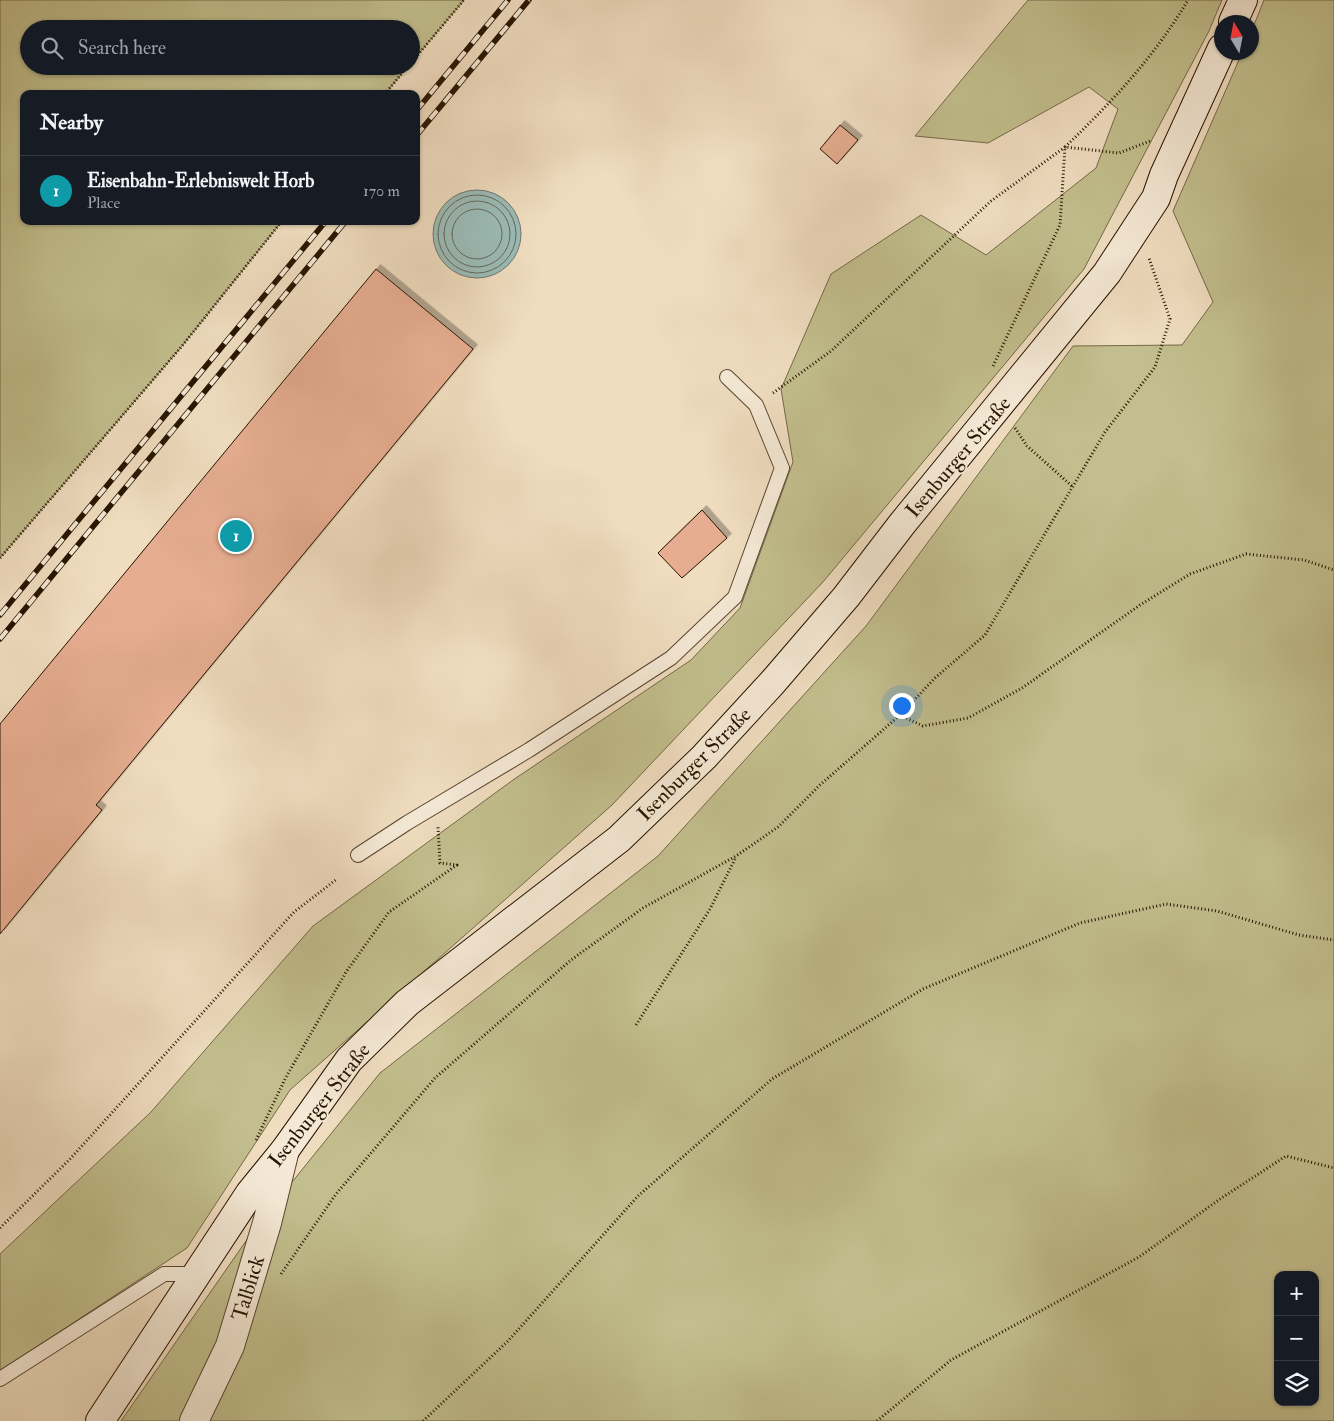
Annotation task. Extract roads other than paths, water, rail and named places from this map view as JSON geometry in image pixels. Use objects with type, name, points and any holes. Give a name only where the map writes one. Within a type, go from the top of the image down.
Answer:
[{"type":"street","points":[[1236,15],[1243,0]]},
{"type":"street","name":"Isenburger Straße","points":[[100,1421],[250,1193],[285,1150],[349,1060],[407,1003],[620,839],[704,757],[767,689],[846,597],[902,524],[1107,274],[1156,198],[1164,174],[1188,126],[1217,60]]},
{"type":"street","name":"Talblick","points":[[194,1421],[230,1346],[267,1223],[285,1150]]},
{"type":"lane","points":[[358,855],[407,823],[529,750],[671,658],[735,597],[782,468],[756,406],[727,377]]},
{"type":"lane","points":[[0,1379],[164,1274],[196,1274]]},
{"type":"water","points":[[477,190],[494,193],[502,197],[514,209],[518,217],[521,234],[518,251],[514,259],[502,271],[494,275],[477,278],[460,275],[452,271],[440,259],[436,251],[433,234],[436,217],[440,209],[452,197],[460,193]]},
{"type":"railway","points":[[420,106],[508,0]]},
{"type":"railway","points":[[420,131],[529,0]]},
{"type":"railway","points":[[0,615],[323,225]]},
{"type":"railway","points":[[0,639],[343,225]]},
{"type":"place","name":"Eisenbahn-Erlebniswelt Horb","points":[[236,536]]}]
